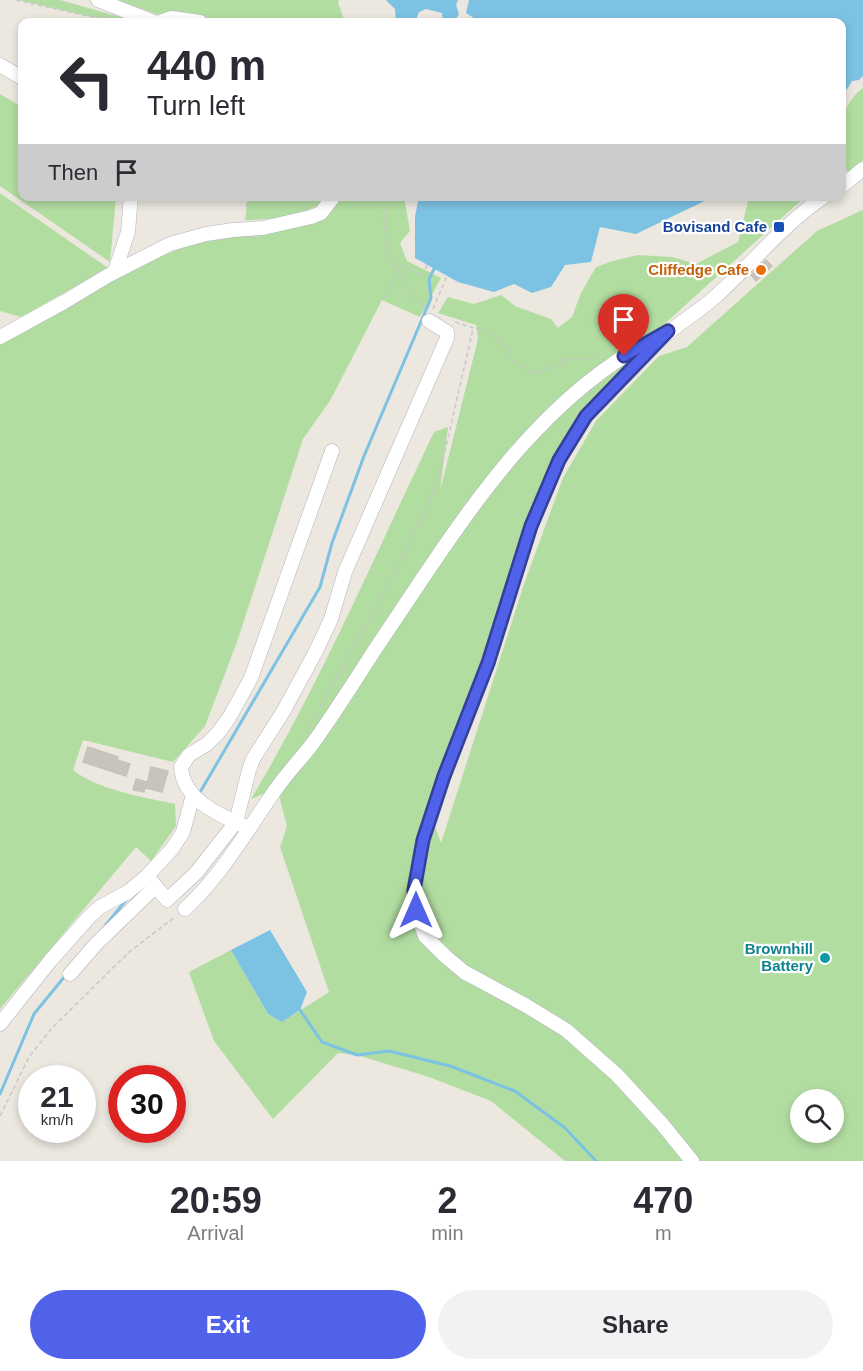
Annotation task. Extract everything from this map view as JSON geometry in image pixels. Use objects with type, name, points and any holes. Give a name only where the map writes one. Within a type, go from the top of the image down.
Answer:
[{"type":"street","points":[[98,0],[144,18]]},
{"type":"street","points":[[0,65],[18,76]]},
{"type":"street","points":[[846,183],[863,169]]},
{"type":"street","points":[[115,271],[128,232],[131,201]]},
{"type":"street","points":[[0,337],[115,271],[170,244],[206,234],[263,228],[311,217],[321,213],[330,201]]},
{"type":"street","points":[[152,881],[166,900],[196,873],[243,824],[313,743],[464,521],[490,485],[534,432],[572,394],[607,367],[668,331],[714,298],[763,248],[819,201]]},
{"type":"street","points":[[185,909],[201,895],[217,874],[243,824],[249,770],[253,759],[283,712],[331,619],[345,572],[447,339],[447,332],[430,314]]},
{"type":"street","points":[[668,331],[586,416],[559,460],[531,526],[488,663],[444,776],[423,840],[414,890],[416,910],[425,936],[445,956],[464,972],[566,1030],[617,1075],[692,1161]]},
{"type":"street","points":[[243,824],[217,813],[193,795],[185,784],[181,772],[182,764],[189,754],[207,744],[219,733],[251,678],[332,451]]},
{"type":"street","points":[[69,974],[152,881],[183,832],[193,795]]},
{"type":"street","points":[[0,1024],[89,917],[100,907],[152,881]]},
{"type":"path","points":[[16,0],[92,17],[108,18]]},
{"type":"path","points":[[246,207],[247,201]]},
{"type":"path","points":[[383,201],[387,248],[408,288],[422,308],[430,314],[447,276]]},
{"type":"path","points":[[386,299],[398,269],[406,266],[423,276],[427,265]]},
{"type":"path","points":[[455,322],[489,333],[509,349],[510,360],[537,374],[569,358],[586,360],[600,355],[608,357]]},
{"type":"path","points":[[306,733],[377,607],[429,503],[443,463],[473,329]]},
{"type":"path","points":[[0,1116],[29,1057],[52,1028],[129,952],[185,909]]},
{"type":"green space","points":[[19,0],[60,0],[124,18],[92,17]]},
{"type":"green space","points":[[117,0],[339,0],[338,3],[345,18],[204,18],[179,14],[159,15]]},
{"type":"green space","points":[[863,88],[863,160],[848,173],[846,168],[846,110],[854,96]]},
{"type":"green space","points":[[0,94],[18,105],[18,198],[0,186]]},
{"type":"green space","points":[[0,193],[108,268],[21,317],[0,311]]},
{"type":"green space","points":[[22,201],[116,201],[110,262]]},
{"type":"green space","points":[[247,201],[324,201],[301,212],[266,219],[245,220]]},
{"type":"green space","points":[[333,201],[405,201],[410,231],[400,243],[407,261],[441,278],[420,317],[382,300],[331,399],[303,439],[237,642],[205,726],[173,762],[83,740],[73,770],[108,788],[175,804],[176,826],[151,861],[136,847],[0,1009],[0,344],[119,274],[210,236],[311,221]]},
{"type":"green space","points":[[748,201],[801,201],[651,336],[585,410],[551,462],[524,530],[482,666],[428,807],[441,843],[524,584],[563,478],[596,421],[659,356],[687,347],[817,231],[863,210],[863,1161],[565,1161],[491,1101],[429,1077],[357,1055],[338,1053],[273,1119],[214,1041],[189,972],[231,950],[268,1014],[282,1022],[329,992],[280,847],[287,826],[277,788],[251,799],[277,755],[324,664],[434,432],[448,427],[440,491],[478,339],[476,325],[438,313],[448,297],[474,304],[501,295],[515,306],[551,319],[558,328],[572,317],[581,293],[596,267],[638,255],[672,257],[696,264],[738,242]]},
{"type":"water","points":[[386,0],[458,0],[456,5],[459,14],[456,18],[443,18],[442,13],[426,9],[419,12],[417,18],[396,18],[395,9]]},
{"type":"water","points":[[469,0],[863,0],[863,76],[859,80],[852,81],[846,91],[846,18],[474,18],[466,13]]},
{"type":"water","points":[[418,201],[705,201],[636,234],[600,227],[591,262],[565,265],[551,287],[532,293],[514,284],[494,292],[458,282],[415,258],[415,217]]},
{"type":"water","points":[[270,930],[307,992],[300,1010],[282,1022],[268,1014],[231,950]]},
{"type":"building","name":"Cliffedge Cafe","points":[[766,260],[772,266],[756,281],[751,275]]},
{"type":"building","points":[[88,747],[118,757],[117,760],[130,764],[126,776],[83,762]]},
{"type":"building","points":[[151,767],[168,771],[162,792],[146,788]]},
{"type":"building","points":[[136,779],[147,782],[144,792],[133,790]]},
{"type":"waterway","points":[[199,794],[320,587],[332,543],[364,456],[431,298],[429,279],[434,269]]},
{"type":"waterway","points":[[105,926],[127,899]]},
{"type":"waterway","points":[[0,1094],[34,1014],[65,976]]},
{"type":"waterway","points":[[300,1010],[322,1042],[357,1055],[389,1051],[450,1066],[515,1091],[565,1128],[596,1161]]},
{"type":"place","name":"Bovisand Cafe","points":[[779,227]]},
{"type":"place","name":"Cliffedge Cafe","points":[[761,270]]},
{"type":"place","name":"Brownhill Battery","points":[[825,958]]},
{"type":"route","points":[[416,910],[414,890],[423,840],[444,776],[488,663],[531,526],[559,460],[586,416],[668,331],[624,356]]}]
